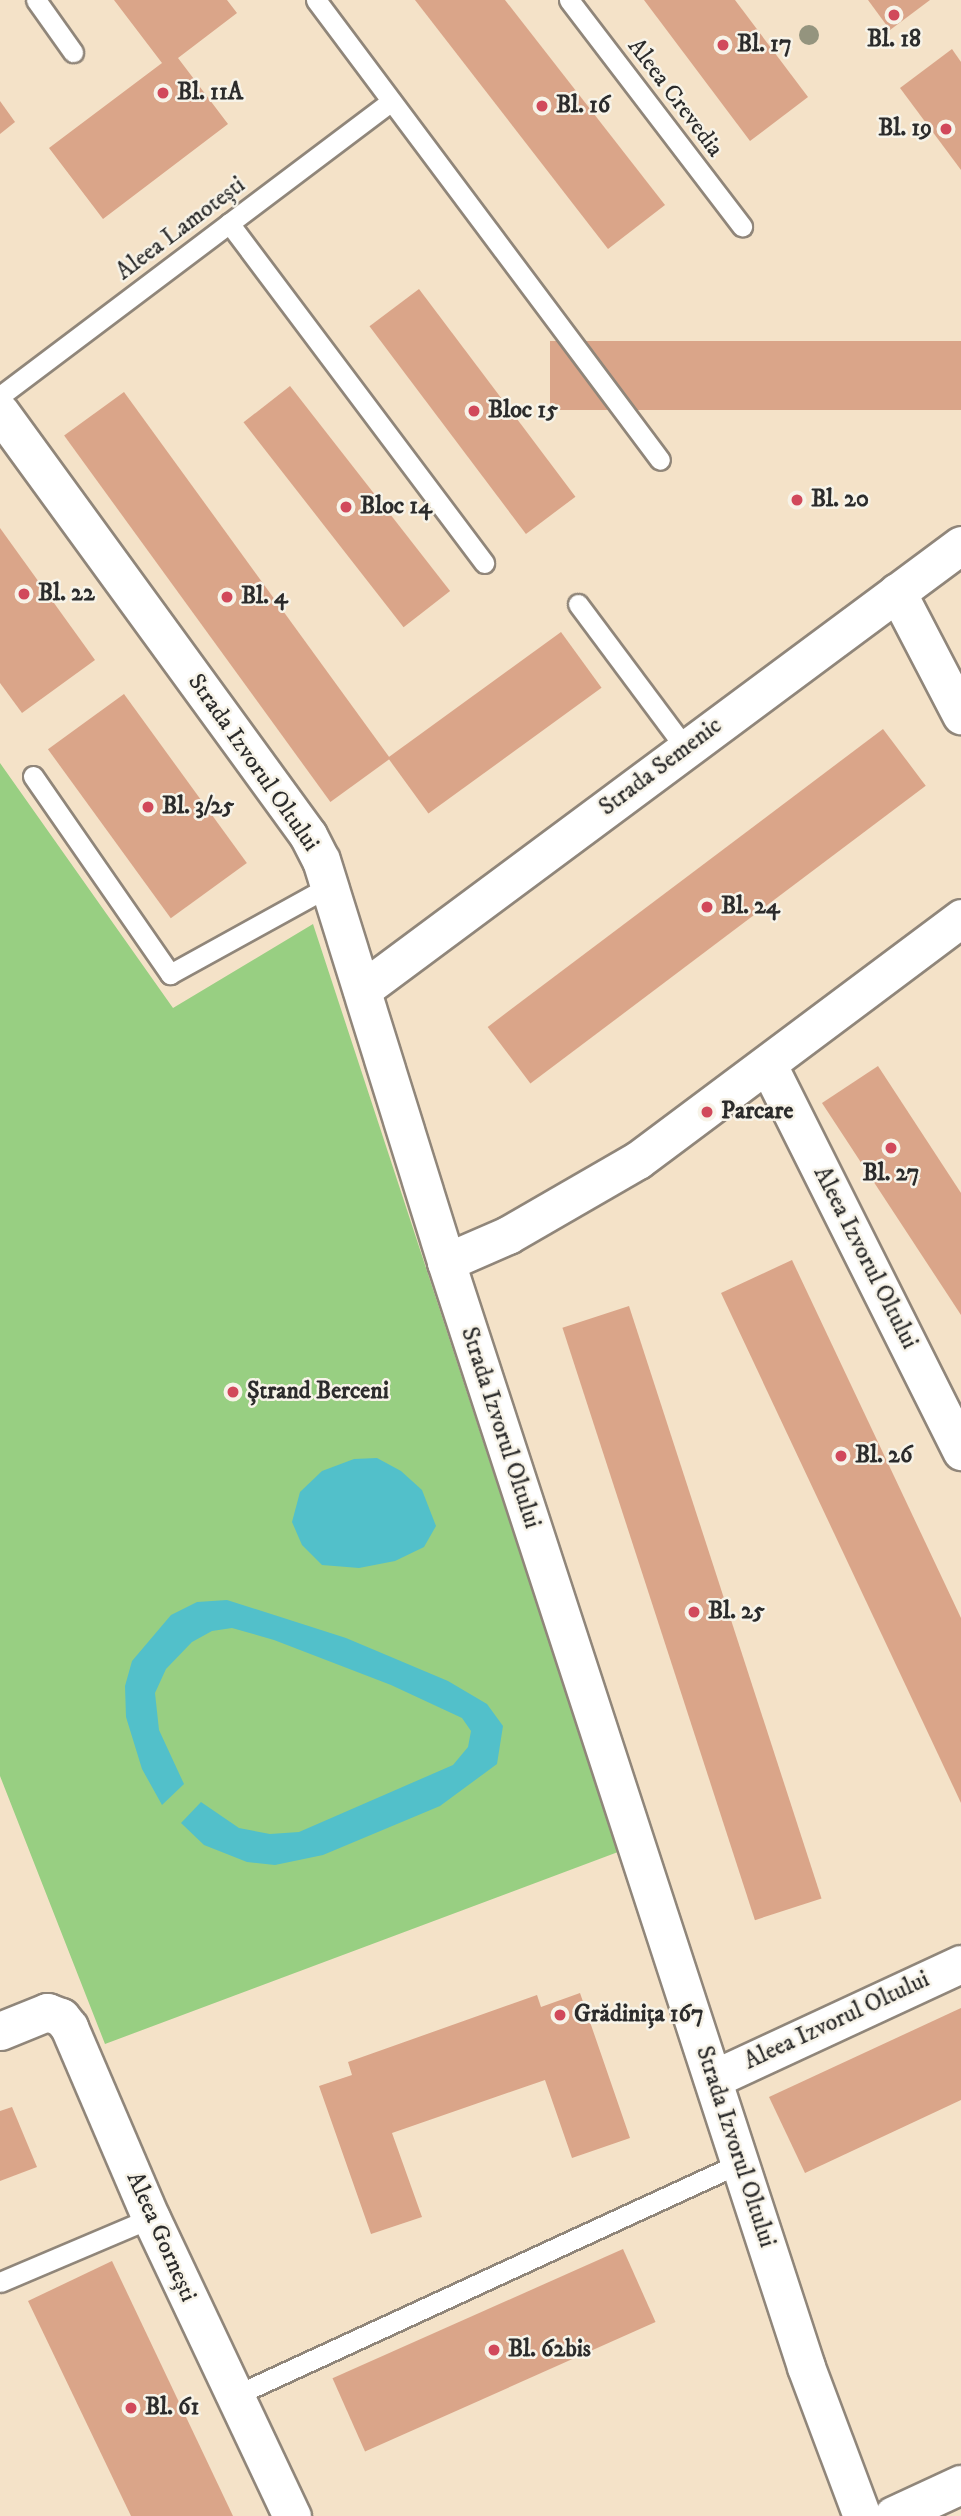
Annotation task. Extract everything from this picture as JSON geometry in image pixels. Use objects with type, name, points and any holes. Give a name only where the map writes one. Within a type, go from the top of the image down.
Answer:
[{"type":"main road","points":[[914,2512],[961,2486]]},
{"type":"street","name":"Strada Izvorul Oltului","points":[[0,412],[309,835],[331,885],[446,1262],[826,2424],[862,2516]]},
{"type":"street","name":"Strada Semenic","points":[[362,990],[961,545]]},
{"type":"street","points":[[897,592],[961,715]]},
{"type":"street","points":[[446,1262],[508,1235],[638,1160],[961,918]]},
{"type":"street","name":"Aleea Izvorul Oltului","points":[[768,1065],[961,1451]]},
{"type":"street","name":"Aleea Izvorul Oltului","points":[[713,2079],[961,1964]]},
{"type":"street","name":"Aleea Gornești","points":[[0,2031],[47,2012],[61,2017],[151,2218],[292,2516]]},
{"type":"lane","points":[[36,0],[74,52]]},
{"type":"lane","points":[[316,0],[660,460]]},
{"type":"lane","name":"Aleea Crevedia","points":[[569,0],[742,226]]},
{"type":"lane","name":"Aleea Lamotești","points":[[0,396],[391,101]]},
{"type":"lane","points":[[229,223],[484,563]]},
{"type":"lane","points":[[578,604],[686,749]]},
{"type":"lane","points":[[33,776],[170,974],[331,885]]},
{"type":"lane","points":[[234,2396],[740,2163]]},
{"type":"lane","points":[[0,2282],[151,2218]]},
{"type":"green space","name":"Ștrand Berceni","points":[[0,763],[173,1008],[313,924],[618,1852],[105,2044],[0,1776]]},
{"type":"water","points":[[377,1458],[401,1471],[422,1490],[436,1526],[424,1547],[395,1561],[359,1568],[322,1565],[302,1545],[292,1522],[300,1492],[322,1471],[354,1459]]},
{"type":"water","points":[[227,1600],[346,1638],[448,1681],[487,1704],[503,1726],[497,1764],[440,1806],[323,1855],[275,1865],[247,1862],[204,1845],[181,1823],[201,1802],[239,1828],[270,1834],[299,1832],[453,1765],[468,1747],[471,1731],[462,1718],[391,1685],[274,1640],[232,1628],[212,1631],[192,1642],[166,1669],[155,1693],[159,1730],[184,1784],[162,1805],[142,1769],[126,1717],[125,1686],[132,1661],[171,1615],[197,1602]]},
{"type":"building","name":"Bl. 11A","points":[[114,0],[227,0],[237,13],[178,58],[228,124],[103,219],[49,148],[162,63]]},
{"type":"building","name":"Bl. 16","points":[[415,0],[505,0],[665,205],[608,249]]},
{"type":"building","name":"Bl. 17","points":[[644,0],[735,0],[808,97],[750,141]]},
{"type":"building","name":"Bl. 18","points":[[868,0],[930,0],[890,30]]},
{"type":"building","name":"Bl. 19","points":[[952,49],[961,62],[961,170],[900,88]]},
{"type":"building","points":[[0,101],[15,122],[0,134]]},
{"type":"building","name":"Bloc 15","points":[[419,289],[575,497],[526,534],[369,326]]},
{"type":"building","points":[[550,341],[961,341],[961,410],[550,410]]},
{"type":"building","name":"Bloc 14","points":[[290,386],[450,591],[404,627],[244,422]]},
{"type":"building","name":"Bl. 4","points":[[124,392],[390,758],[330,802],[64,435]]},
{"type":"building","name":"Bl. 22","points":[[0,528],[95,660],[22,713],[0,683]]},
{"type":"building","points":[[561,632],[602,688],[428,814],[388,758]]},
{"type":"building","name":"Bl. 3/25","points":[[124,694],[247,863],[171,918],[48,749]]},
{"type":"building","name":"Bl. 24","points":[[883,729],[926,786],[530,1084],[488,1027]]},
{"type":"building","name":"Bl. 27","points":[[878,1066],[961,1193],[961,1315],[822,1103]]},
{"type":"building","name":"Bl. 26","points":[[792,1260],[961,1618],[961,1803],[721,1293]]},
{"type":"building","name":"Bl. 25","points":[[629,1306],[822,1899],[755,1920],[562,1328]]},
{"type":"building","points":[[580,1993],[630,2138],[572,2158],[545,2080],[392,2133],[422,2217],[371,2234],[319,2086],[352,2075],[348,2062],[537,1995],[541,2007]]},
{"type":"building","points":[[961,2008],[961,2100],[805,2173],[769,2097]]},
{"type":"building","points":[[12,2107],[37,2167],[0,2181],[0,2111]]},
{"type":"building","name":"Bl. 62bis","points":[[623,2249],[656,2322],[365,2451],[332,2378]]},
{"type":"building","name":"Bl. 61","points":[[112,2261],[233,2516],[131,2516],[28,2301]]},
{"type":"place","name":"Bl. 18","points":[[894,15]]},
{"type":"place","name":"Bl. 17","points":[[723,45]]},
{"type":"place","name":"Bl. 11A","points":[[163,93]]},
{"type":"place","name":"Bl. 16","points":[[542,106]]},
{"type":"place","name":"Bl. 19","points":[[946,129]]},
{"type":"place","name":"Bloc 15","points":[[474,411]]},
{"type":"place","name":"Bl. 20","points":[[797,500]]},
{"type":"place","name":"Bloc 14","points":[[346,507]]},
{"type":"place","name":"Bl. 22","points":[[24,594]]},
{"type":"place","name":"Bl. 4","points":[[227,597]]},
{"type":"place","name":"Bl. 3/25","points":[[148,807]]},
{"type":"place","name":"Bl. 24","points":[[707,907]]},
{"type":"place","name":"Parcare","points":[[707,1112]]},
{"type":"place","name":"Bl. 27","points":[[891,1148]]},
{"type":"place","name":"Ștrand Berceni","points":[[233,1392]]},
{"type":"place","name":"Bl. 26","points":[[841,1456]]},
{"type":"place","name":"Bl. 25","points":[[694,1612]]},
{"type":"place","name":"Grădinița 167","points":[[560,2015]]},
{"type":"place","name":"Bl. 62bis","points":[[494,2350]]},
{"type":"place","name":"Bl. 61","points":[[131,2408]]}]
